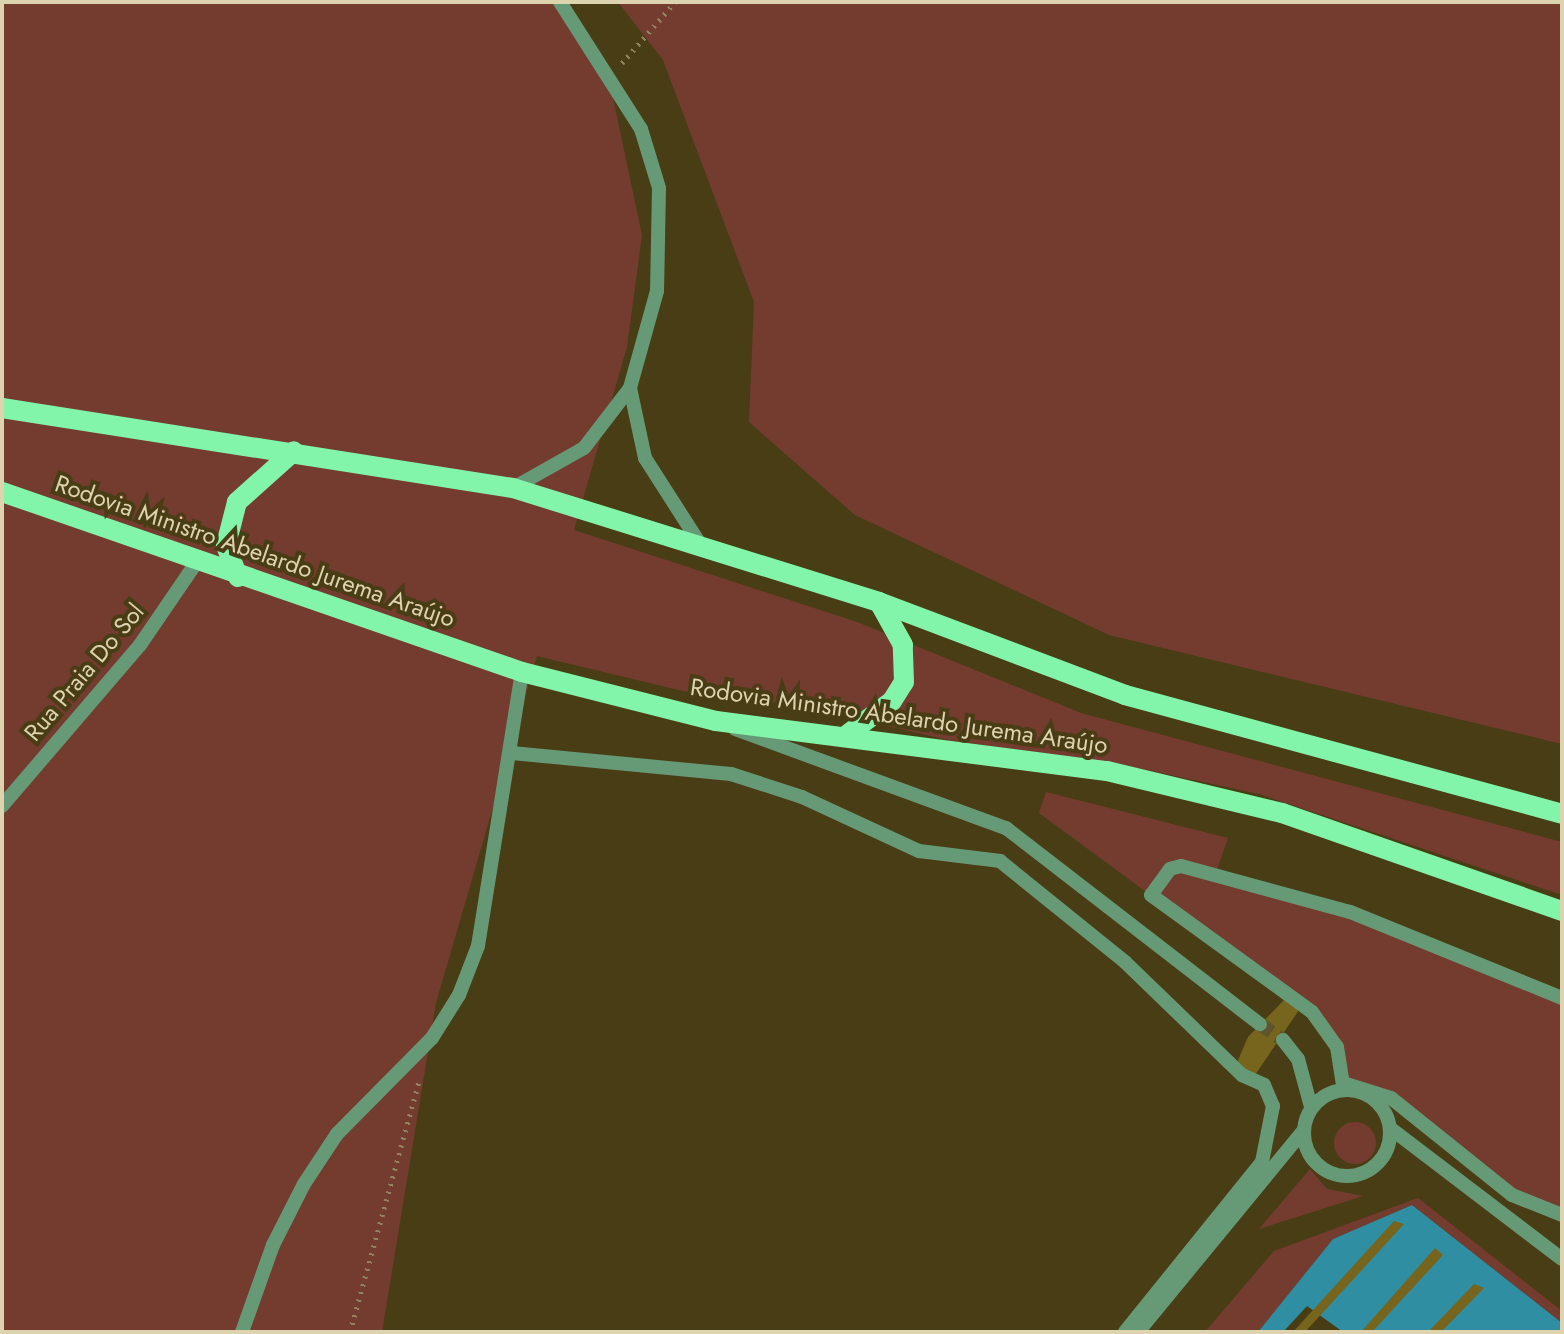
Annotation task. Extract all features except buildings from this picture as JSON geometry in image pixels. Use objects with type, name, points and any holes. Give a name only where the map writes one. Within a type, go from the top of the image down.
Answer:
[{"type":"main road","points":[[2,408],[294,451],[513,488],[698,541],[879,602],[1125,695],[1562,814]]},
{"type":"main road","points":[[238,577],[226,545],[237,502],[294,451]]},
{"type":"main road","name":"Rodovia Ministro Abelardo Jurema Araújo","points":[[2,492],[72,511],[196,563],[522,672],[716,721],[848,734],[1107,771],[1282,813],[1562,911]]},
{"type":"main road","points":[[848,734],[892,701],[904,682],[903,645],[879,602]]},
{"type":"street","points":[[513,488],[584,448],[630,388],[657,291],[660,201],[641,129],[611,76],[560,2]]},
{"type":"street","points":[[630,388],[645,458],[698,541]]},
{"type":"street","name":"Rua Praia Do Sol","points":[[2,806],[140,645],[196,563]]},
{"type":"street","points":[[242,1332],[273,1245],[304,1184],[337,1134],[432,1038],[478,946],[512,753],[522,672]]},
{"type":"street","points":[[716,721],[876,786],[961,808],[1006,828],[1260,1024]]},
{"type":"street","points":[[512,753],[731,774],[802,797],[919,851],[1000,861],[1125,962],[1242,1075],[1264,1085],[1273,1106],[1262,1162],[1125,1332]]},
{"type":"street","points":[[1562,998],[1350,912],[1181,866],[1170,869],[1151,895],[1312,1012],[1337,1047],[1343,1083],[1391,1098],[1512,1195],[1562,1215]]},
{"type":"street","points":[[1138,1332],[1303,1131],[1311,1107],[1298,1059],[1283,1040]]},
{"type":"street","points":[[1311,1107],[1336,1091],[1365,1093],[1386,1114],[1390,1128],[1562,1259]]},
{"type":"street","points":[[1303,1131],[1319,1167],[1346,1177],[1374,1167],[1390,1128]]},
{"type":"path","points":[[611,76],[675,2]]},
{"type":"path","points":[[350,1332],[432,1038]]},
{"type":"shaded area","points":[[2,2],[555,2],[613,98],[642,235],[627,347],[574,530],[857,622],[1081,713],[1562,842],[1562,895],[1259,794],[1119,764],[948,740],[806,707],[683,691],[537,656],[436,1003],[382,1332],[2,1332]]},
{"type":"shaded area","points":[[618,2],[1562,2],[1562,744],[1109,635],[855,515],[749,422],[754,302],[663,60]]},
{"type":"shaded area","points":[[1046,792],[1228,838],[1215,875],[1350,912],[1562,998],[1562,1215],[1534,1205],[1391,1098],[1350,1085],[1337,1047],[1316,1017],[1039,813]]},
{"type":"shaded area","points":[[1355,1122],[1370,1128],[1376,1143],[1370,1158],[1355,1164],[1340,1158],[1334,1143],[1340,1128]]},
{"type":"shaded area","points":[[1310,1169],[1327,1189],[1363,1196],[1259,1229]]},
{"type":"shaded area","points":[[1418,1198],[1562,1311],[1562,1323],[1412,1205],[1333,1239],[1258,1332],[1205,1332],[1274,1251]]},
{"type":"water","points":[[1412,1205],[1562,1323],[1562,1332],[1343,1332],[1307,1306],[1284,1331],[1258,1332],[1333,1239]]},
{"type":"tunnel","points":[[1260,1024],[1283,1040]]}]
